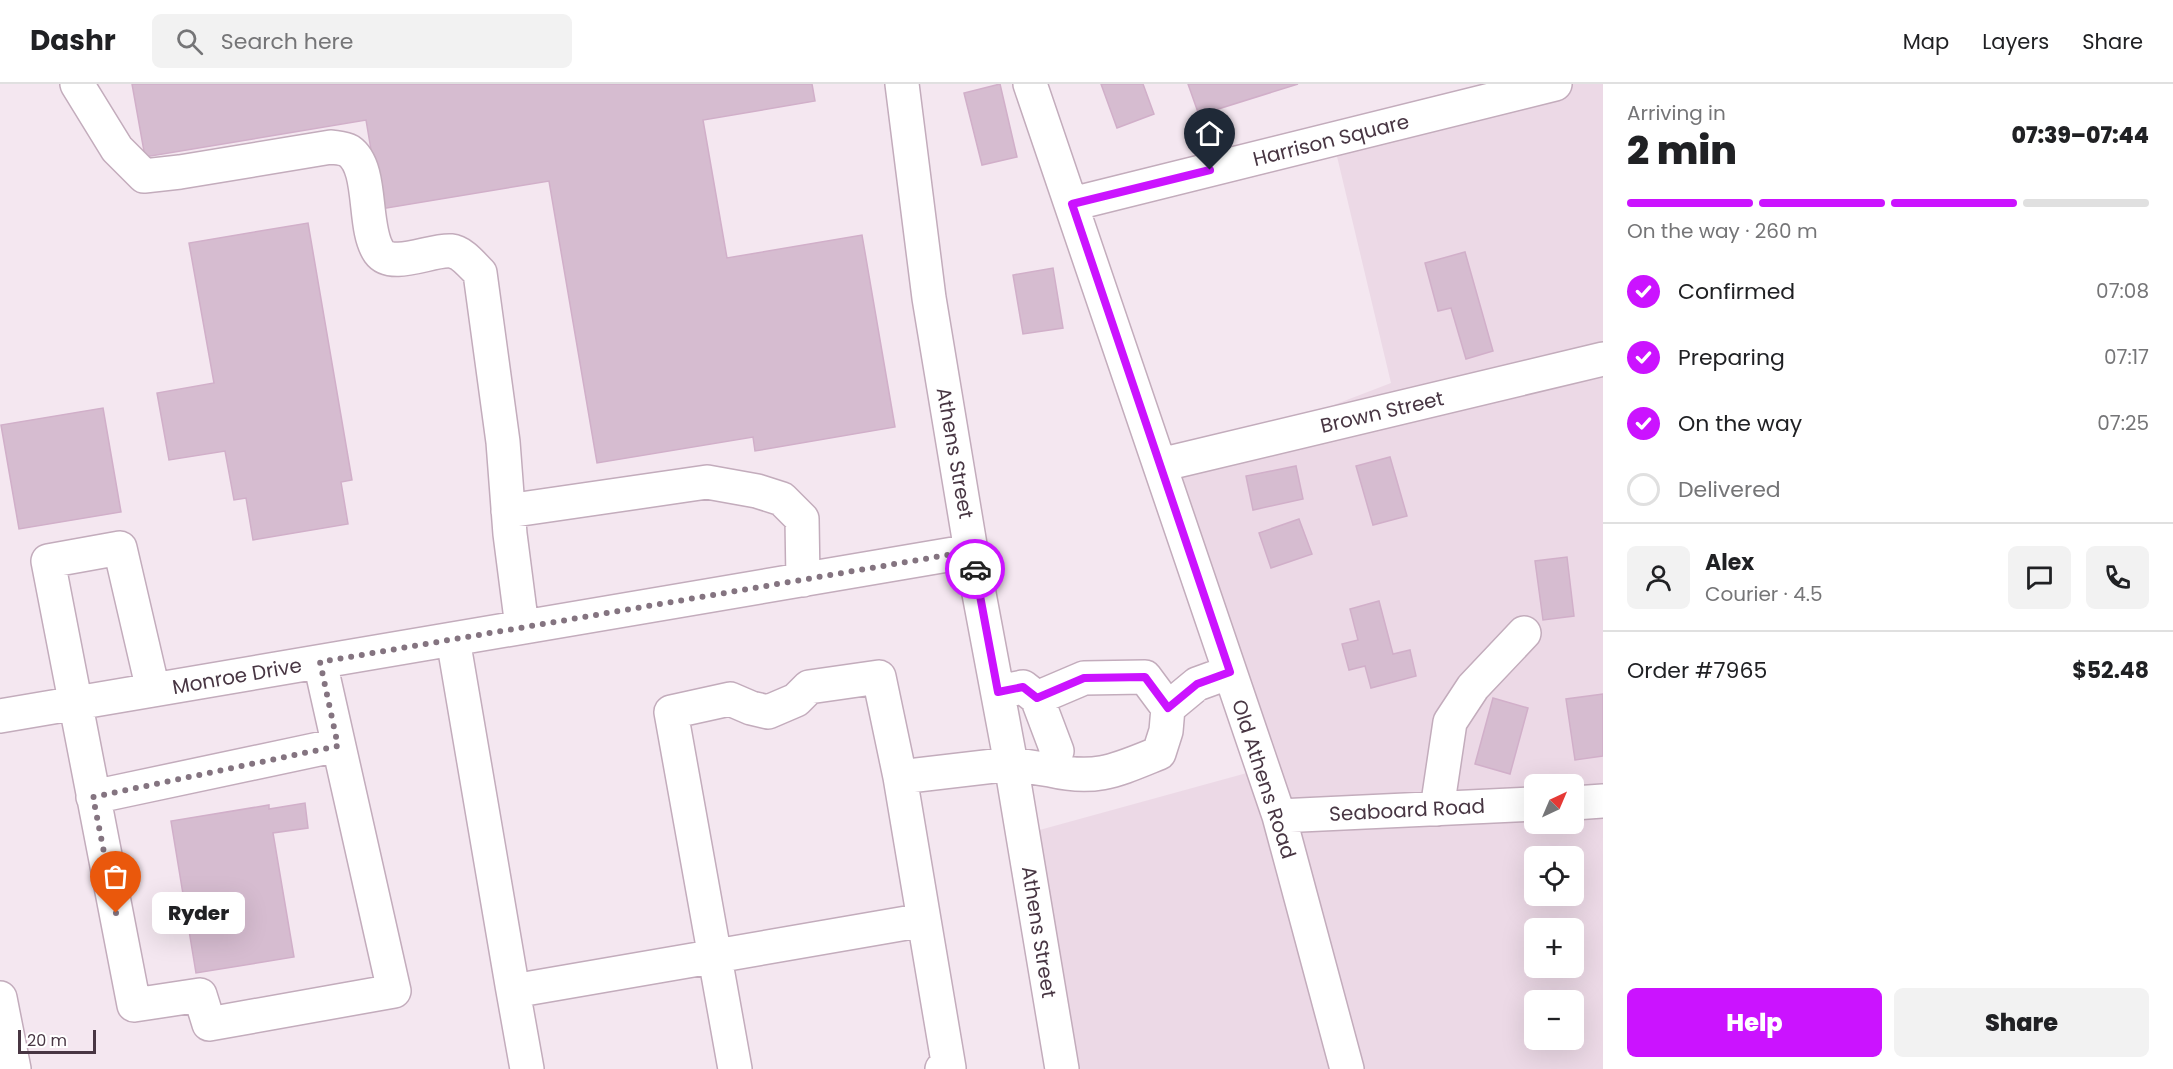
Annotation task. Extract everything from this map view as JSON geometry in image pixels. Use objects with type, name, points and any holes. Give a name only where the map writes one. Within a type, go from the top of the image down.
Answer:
[{"type":"street","points":[[77,84],[117,149],[144,176],[331,147],[348,150],[359,160],[374,240],[380,253],[392,260],[452,251],[468,260],[480,273],[502,442],[522,627]]},
{"type":"street","name":"Athens Street","points":[[902,84],[928,297],[971,551],[1011,764],[1062,1069]]},
{"type":"street","name":"Old Athens Road","points":[[1030,84],[1279,816],[1347,1069]]},
{"type":"street","name":"Harrison Square","points":[[1072,204],[1540,86]]},
{"type":"street","name":"Brown Street","points":[[1160,465],[1603,359]]},
{"type":"street","points":[[508,512],[707,482],[757,490],[782,499],[802,519],[803,580]]},
{"type":"street","points":[[153,690],[120,548],[48,561],[134,1005],[200,995],[209,1024],[394,991],[320,662]]},
{"type":"street","name":"Monroe Drive","points":[[0,716],[971,551]]},
{"type":"street","points":[[1437,809],[1450,722],[1473,687],[1524,633]]},
{"type":"street","points":[[453,639],[527,1069]]},
{"type":"street","points":[[1168,708],[1197,684],[1230,672]]},
{"type":"street","points":[[735,1069],[671,712],[730,699],[768,712],[796,700],[809,687],[879,677],[900,777],[949,1068],[942,1069]]},
{"type":"street","points":[[900,777],[1011,764],[1074,776],[1110,773],[1159,753],[1166,731],[1168,708],[1145,677],[1084,678],[1037,698]]},
{"type":"street","points":[[998,692],[1023,687],[1037,698],[1057,751],[1050,770]]},
{"type":"street","points":[[93,797],[338,746]]},
{"type":"street","points":[[1584,802],[1603,801]]},
{"type":"street","name":"Seaboard Road","points":[[1279,816],[1524,805]]},
{"type":"street","points":[[512,985],[525,989],[924,920]]},
{"type":"street","points":[[0,998],[14,1069]]},
{"type":"shaded area","points":[[1521,84],[1603,84],[1603,1069],[1078,1069],[1025,834],[1265,768],[1178,465],[1391,383],[1330,127]]},
{"type":"building","points":[[132,84],[812,84],[815,101],[703,120],[727,258],[862,235],[895,427],[755,451],[753,437],[597,463],[549,181],[381,209],[366,120],[145,157]]},
{"type":"building","points":[[1000,84],[1017,157],[982,165],[964,93]]},
{"type":"building","points":[[1101,84],[1143,84],[1154,114],[1117,128]]},
{"type":"building","points":[[1188,84],[1298,84],[1199,115]]},
{"type":"building","points":[[308,223],[352,480],[341,482],[348,524],[253,540],[246,498],[234,500],[225,451],[169,460],[157,393],[214,383],[189,243]]},
{"type":"building","points":[[1465,252],[1493,351],[1466,359],[1451,308],[1438,311],[1425,263]]},
{"type":"building","points":[[1053,268],[1063,328],[1023,334],[1013,275]]},
{"type":"building","points":[[103,408],[121,512],[19,529],[1,425]]},
{"type":"building","points":[[1390,457],[1407,516],[1373,525],[1356,466]]},
{"type":"building","points":[[1296,466],[1303,499],[1253,510],[1246,476]]},
{"type":"building","points":[[1299,519],[1312,554],[1271,568],[1259,533]]},
{"type":"building","points":[[1567,557],[1574,616],[1543,620],[1535,561]]},
{"type":"building","points":[[1379,601],[1393,654],[1410,650],[1416,676],[1371,688],[1365,666],[1349,670],[1342,644],[1358,640],[1350,609]]},
{"type":"building","points":[[1603,694],[1603,756],[1575,760],[1566,699]]},
{"type":"building","points":[[1493,698],[1528,708],[1510,774],[1475,764]]},
{"type":"building","points":[[305,803],[308,828],[273,833],[294,957],[196,973],[171,821],[269,805],[269,809]]},
{"type":"way so far","points":[[116,913],[93,797],[338,746],[320,662],[971,551],[975,569]]},
{"type":"place","name":"Ryder","points":[[116,913]]},
{"type":"route","points":[[975,569],[998,692],[1023,687],[1037,698],[1084,678],[1145,677],[1168,708],[1197,684],[1230,672],[1072,204],[1210,170]]}]
